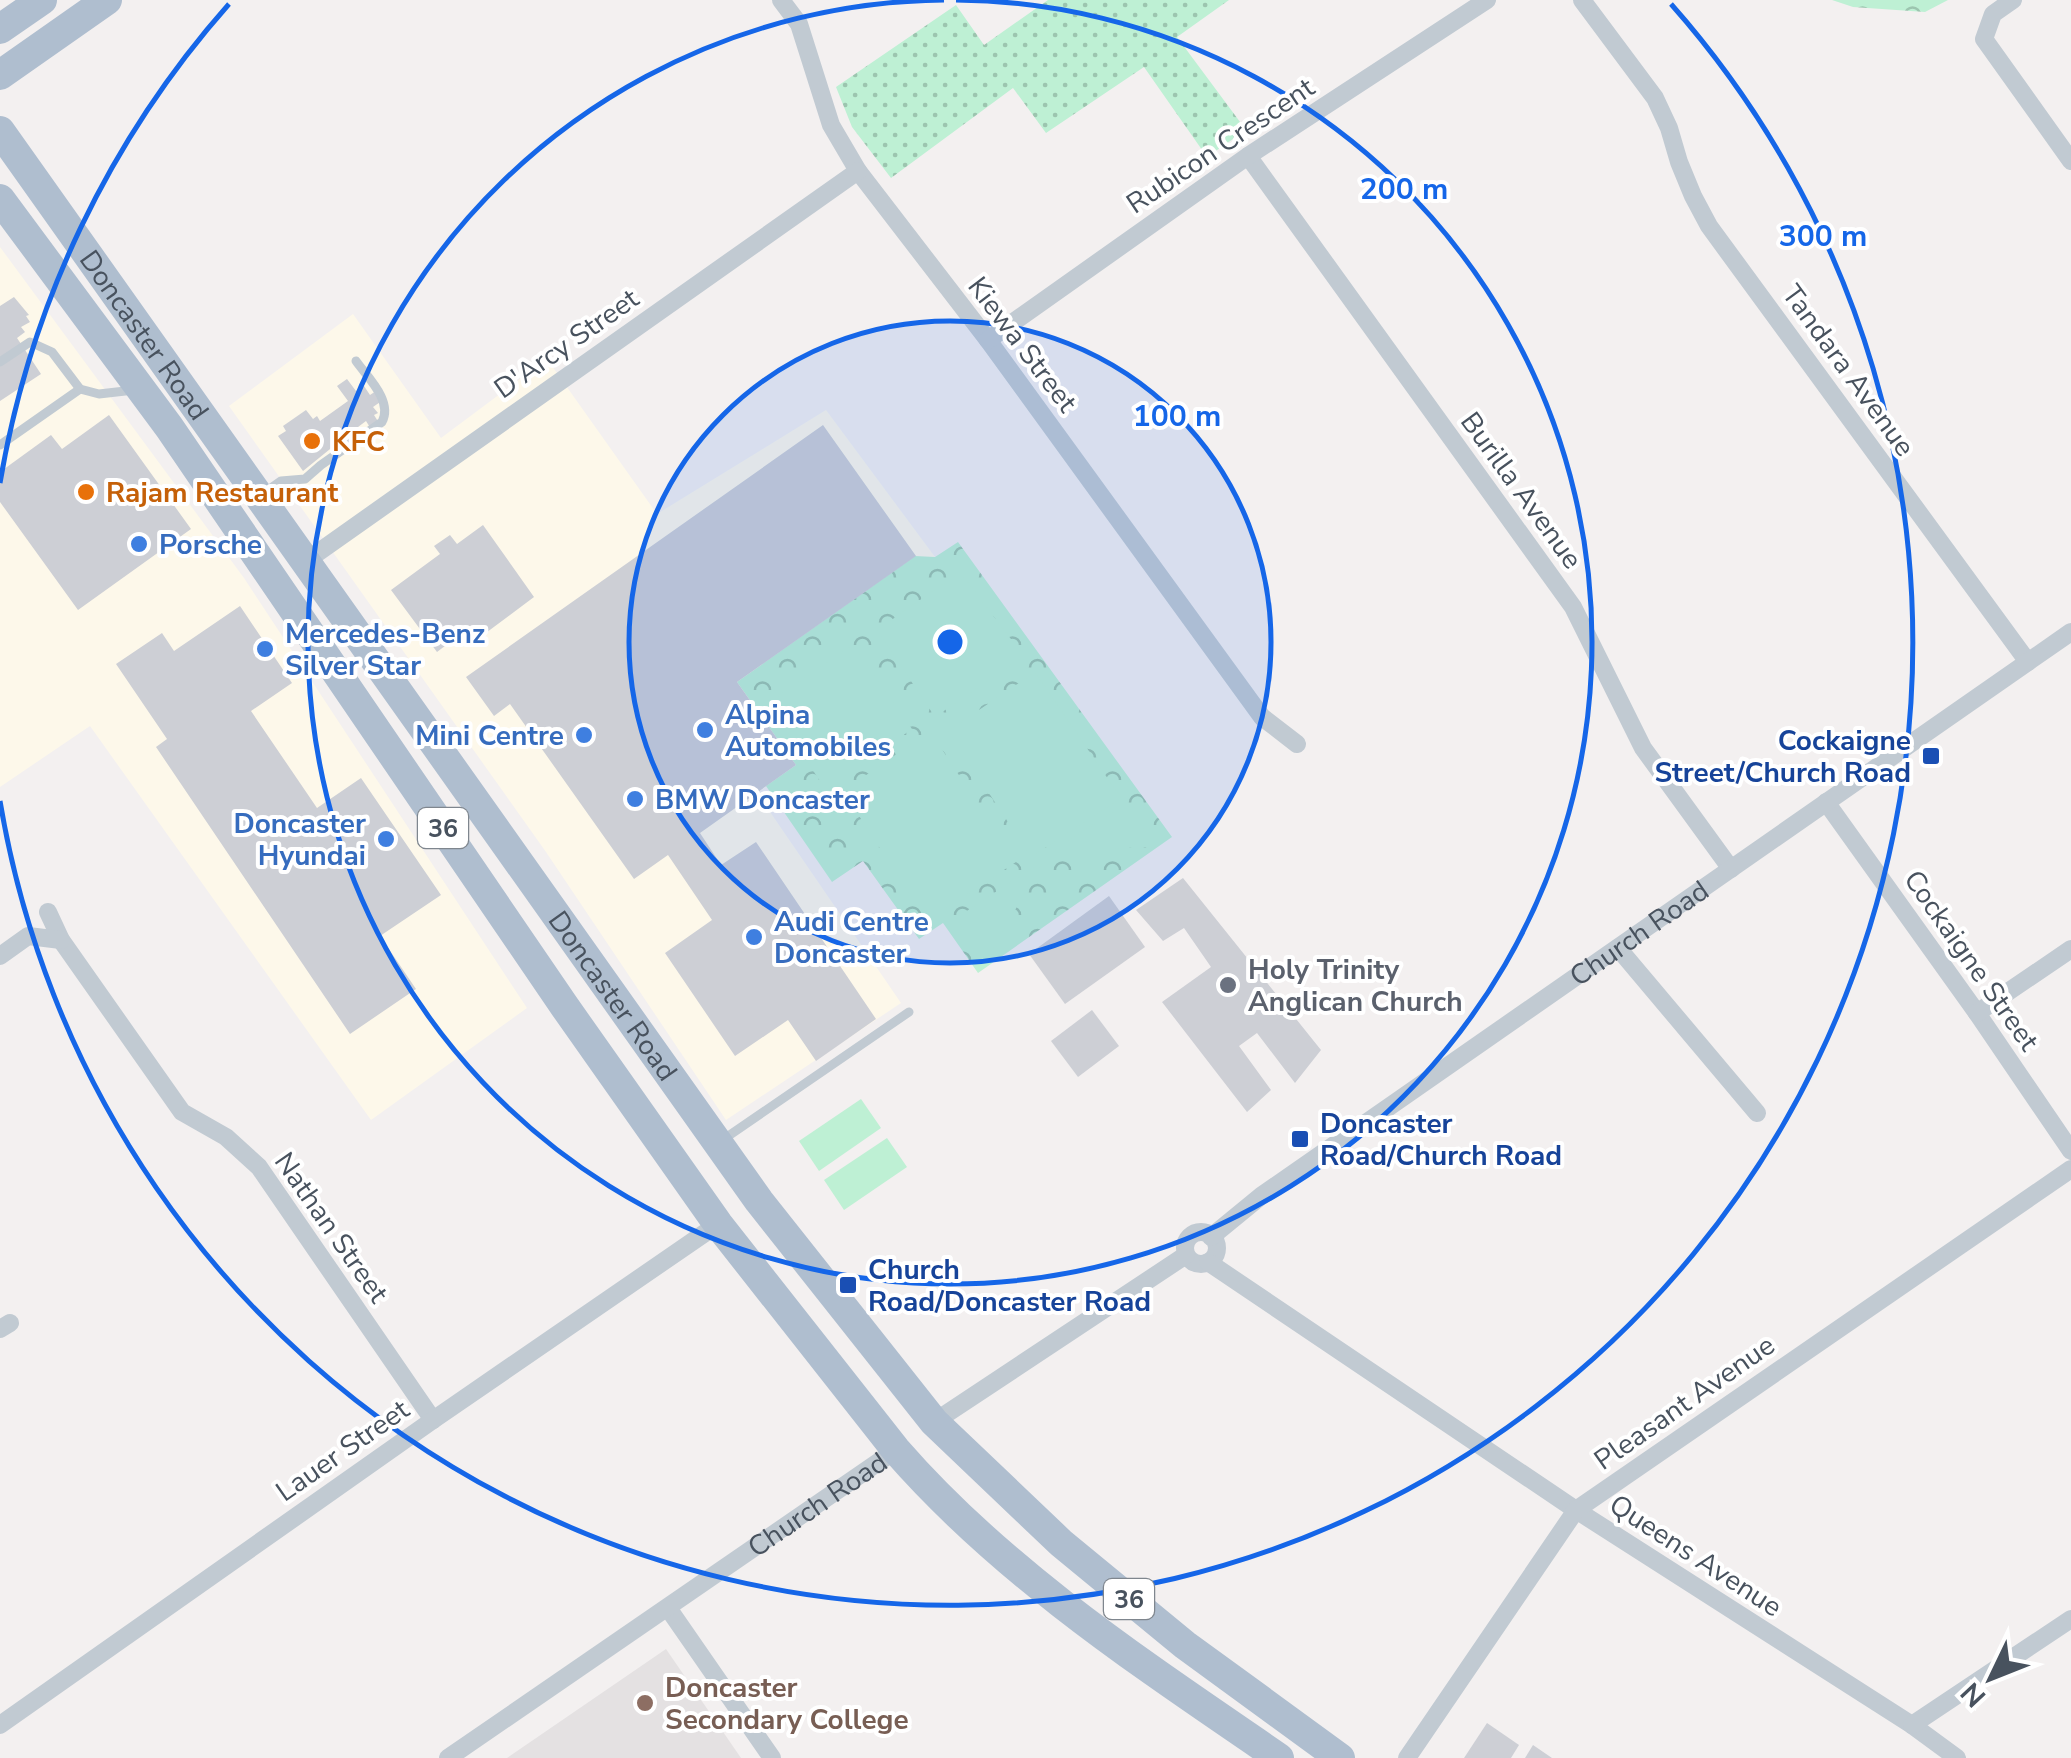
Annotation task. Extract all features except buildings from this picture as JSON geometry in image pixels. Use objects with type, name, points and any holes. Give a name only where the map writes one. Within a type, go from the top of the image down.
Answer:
[{"type":"main road","points":[[2,25],[42,0]]},
{"type":"main road","points":[[0,74],[106,0]]},
{"type":"main road","name":"Doncaster Road","points":[[0,132],[760,1202],[934,1422],[1061,1544],[1185,1645],[1340,1758]]},
{"type":"main road","name":"Doncaster Road","points":[[0,199],[164,421],[718,1224],[896,1450],[925,1484],[997,1549],[1110,1642],[1279,1758]]},
{"type":"main road","points":[[164,421],[192,401]]},
{"type":"main road","points":[[565,1006],[602,981]]},
{"type":"main road","name":"Church Road","points":[[896,1450],[934,1422]]},
{"type":"street","name":"Kiewa Street","points":[[781,0],[800,24],[831,125],[858,170],[988,340],[1262,718],[1297,744]]},
{"type":"street","name":"Rubicon Crescent","points":[[988,340],[1248,156],[1487,0]]},
{"type":"street","name":"Tandara Avenue","points":[[1582,0],[1655,98],[1693,196],[1709,226],[2028,662]]},
{"type":"street","points":[[2013,0],[1994,14],[1984,39],[2071,161]]},
{"type":"street","name":"Burilla Avenue","points":[[1248,156],[1573,607],[1643,748],[1731,868]]},
{"type":"street","name":"D'Arcy Street","points":[[306,561],[858,170]]},
{"type":"street","name":"Church Road","points":[[1212,1237],[1261,1196],[2071,632]]},
{"type":"street","name":"Cockaigne Street","points":[[1826,802],[2071,1151]]},
{"type":"street","name":"Nathan Street","points":[[48,912],[61,940],[182,1112],[226,1137],[259,1167],[433,1420]]},
{"type":"street","points":[[0,956],[28,936],[61,940]]},
{"type":"street","points":[[1618,948],[1756,1112]]},
{"type":"street","points":[[1977,1013],[2071,950]]},
{"type":"street","name":"Pleasant Avenue","points":[[1407,1758],[1576,1510],[2071,1168]]},
{"type":"street","name":"Lauer Street","points":[[0,1725],[718,1224]]},
{"type":"street","points":[[1202,1232],[1212,1237],[1216,1248],[1208,1262],[1198,1264],[1186,1255],[1185,1245],[1193,1234],[1202,1232]]},
{"type":"street","name":"Church Road","points":[[934,1422],[1186,1255]]},
{"type":"street","name":"Queens Avenue","points":[[1208,1262],[1576,1510],[1912,1725],[1957,1758]]},
{"type":"street","name":"Church Road","points":[[448,1758],[896,1450]]},
{"type":"street","points":[[668,1608],[772,1758]]},
{"type":"street","points":[[1912,1725],[2071,1619]]},
{"type":"lane","points":[[0,362],[30,342],[52,352],[80,389],[99,394],[141,389]]},
{"type":"lane","points":[[260,496],[281,481],[306,479],[382,422],[386,404],[356,361]]},
{"type":"lane","points":[[0,445],[80,389]]},
{"type":"lane","points":[[718,1143],[908,1012]]},
{"type":"shaded area","points":[[0,247],[244,578],[527,1008],[371,1120],[90,726],[0,787]]},
{"type":"shaded area","points":[[353,314],[441,438],[547,359],[657,514],[826,410],[935,557],[915,557],[738,682],[796,765],[757,793],[901,1003],[726,1120],[546,852],[229,406]]},
{"type":"shaded area","name":"Doncaster Secondary College","points":[[666,1649],[741,1758],[507,1758]]},
{"type":"green space","points":[[1048,0],[1229,0],[1177,37],[1246,130],[1207,157],[1144,67],[1046,133],[1013,88],[891,178],[852,127],[836,87],[956,5],[984,45]]},
{"type":"green space","points":[[1832,0],[1948,0],[1925,12],[1853,7]]},
{"type":"green space","points":[[958,542],[1172,837],[978,973],[943,923],[919,939],[863,861],[832,882],[766,786],[796,765],[737,682],[915,556],[935,557]]},
{"type":"green space","points":[[960,572],[1024,656],[935,717],[877,630]]},
{"type":"green space","points":[[853,645],[912,729],[826,790],[768,703]]},
{"type":"green space","points":[[1035,672],[1121,798],[1031,857],[948,731]]},
{"type":"green space","points":[[930,731],[1016,862],[927,921],[843,791]]},
{"type":"green space","points":[[1126,803],[1156,847],[1055,850]]},
{"type":"green space","points":[[1044,860],[985,962],[956,918]]},
{"type":"green space","points":[[861,1099],[881,1128],[819,1171],[799,1141]]},
{"type":"green space","points":[[887,1138],[907,1167],[844,1210],[824,1180]]},
{"type":"place","name":"KFC","points":[[312,441]]},
{"type":"place","name":"Rajam Restaurant","points":[[86,492]]},
{"type":"place","name":"Porsche","points":[[139,544]]},
{"type":"place","name":"Mercedes-Benz Silver Star","points":[[265,649]]},
{"type":"place","name":"Alpina Automobiles","points":[[705,730]]},
{"type":"place","name":"Mini Centre","points":[[584,735]]},
{"type":"place","name":"Cockaigne Street/Church Road","points":[[1931,756]]},
{"type":"place","name":"BMW Doncaster","points":[[635,799]]},
{"type":"place","name":"Doncaster Hyundai","points":[[386,839]]},
{"type":"place","name":"Audi Centre Doncaster","points":[[754,937]]},
{"type":"place","name":"Holy Trinity Anglican Church","points":[[1228,985]]},
{"type":"place","name":"Doncaster Road/Church Road","points":[[1300,1139]]},
{"type":"place","name":"Church Road/Doncaster Road","points":[[848,1285]]},
{"type":"place","name":"Doncaster Secondary College","points":[[645,1703]]}]
